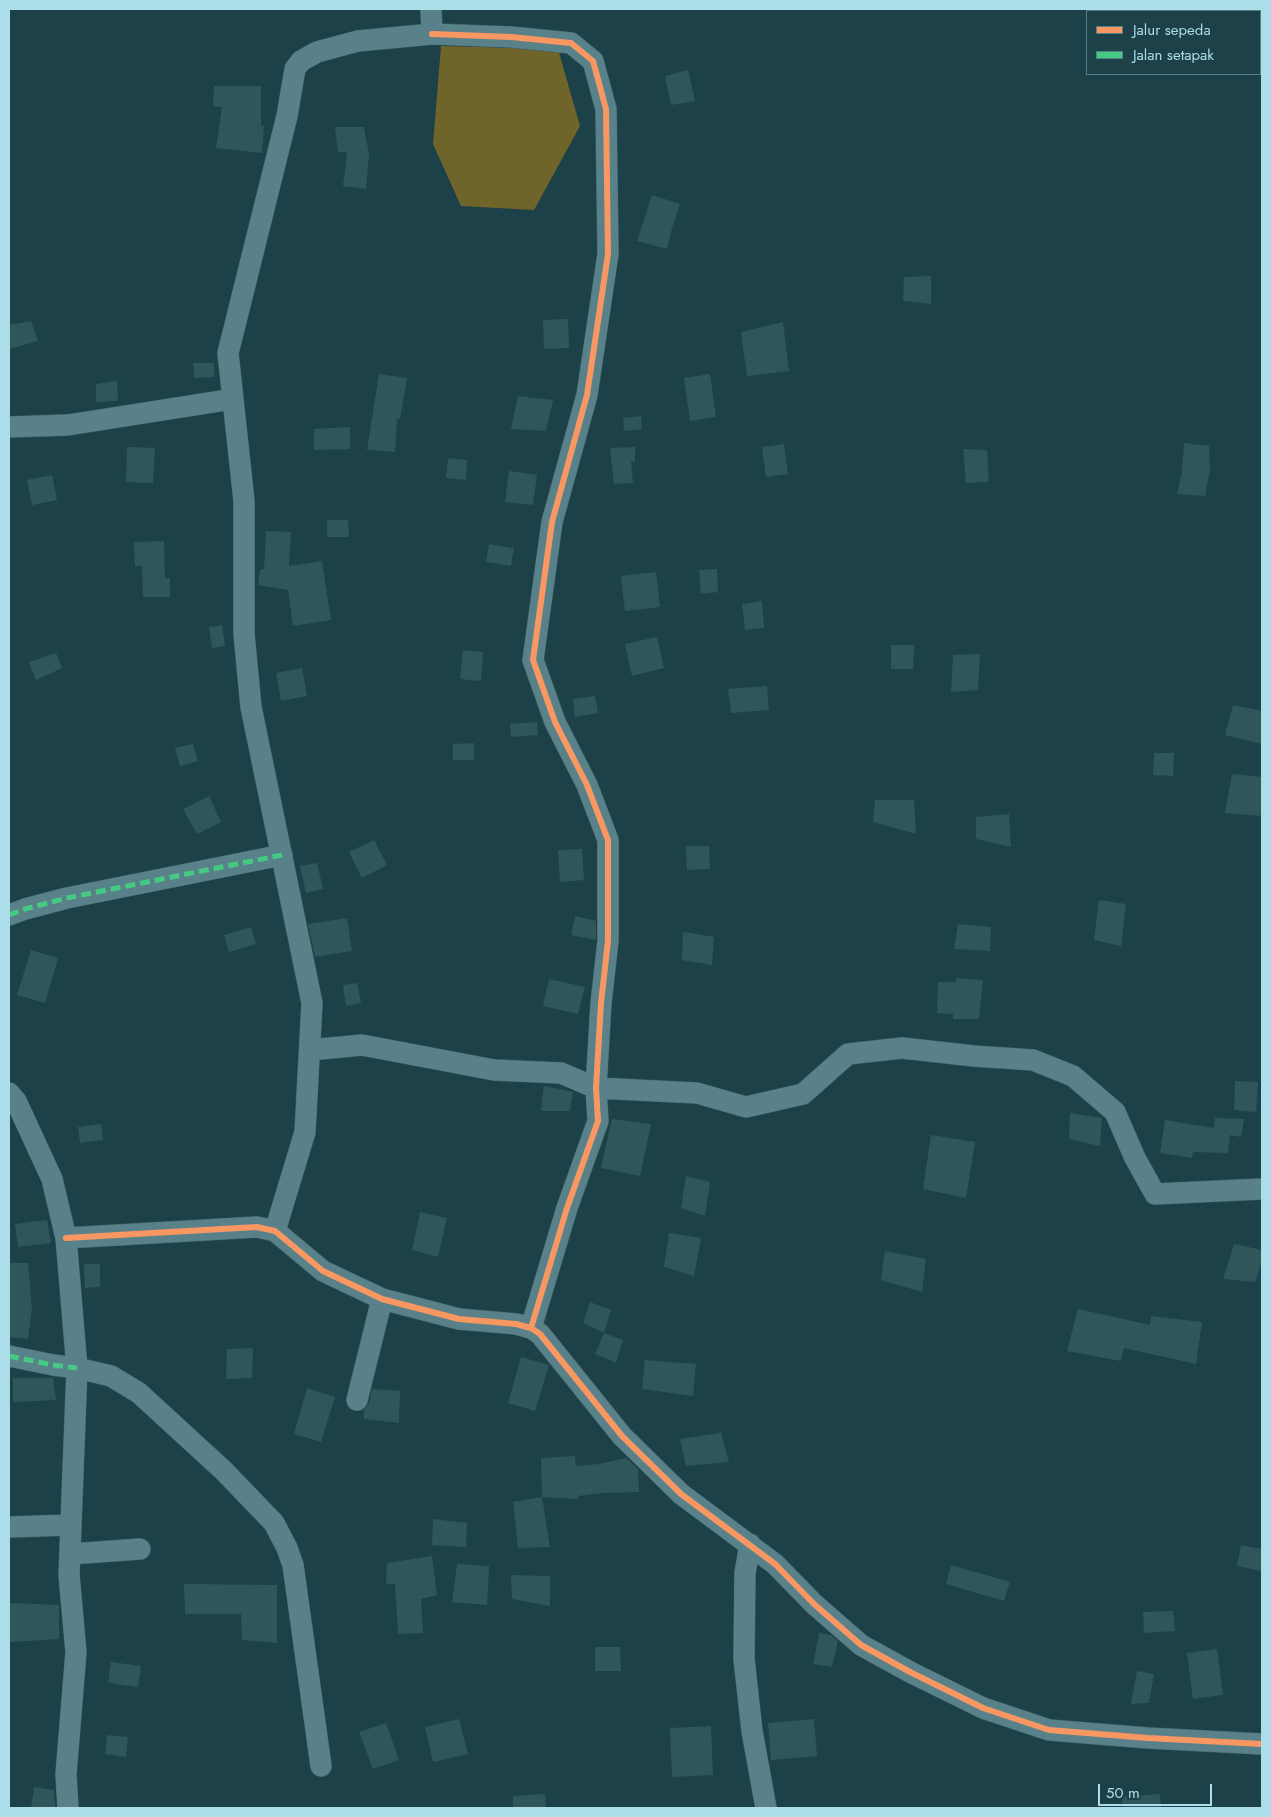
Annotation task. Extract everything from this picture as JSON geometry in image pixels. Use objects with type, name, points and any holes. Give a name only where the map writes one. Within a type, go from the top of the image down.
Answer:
[{"type":"street","points":[[431,9],[432,34]]},
{"type":"street","points":[[275,1231],[305,1132],[312,1002],[250,698],[244,634],[244,502],[228,353],[287,116],[295,69],[301,61],[317,52],[358,41],[432,34],[511,37],[571,43],[593,61],[606,109],[608,254],[587,395],[552,522],[532,660],[555,722],[587,785],[608,840],[608,941],[601,1003],[596,1088],[598,1121],[567,1208],[531,1328]]},
{"type":"street","points":[[9,427],[68,425],[233,399]]},
{"type":"street","points":[[9,915],[67,898],[282,855]]},
{"type":"street","points":[[310,1050],[362,1046],[494,1070],[561,1073],[596,1088],[696,1093],[746,1107],[803,1094],[848,1054],[902,1048],[1033,1060],[1073,1076],[1115,1112],[1155,1194],[1262,1189]]},
{"type":"street","points":[[9,1093],[16,1101],[52,1179],[66,1238],[77,1368],[69,1575],[76,1652],[66,1774],[68,1808]]},
{"type":"street","points":[[66,1238],[257,1227],[275,1231],[323,1271],[382,1299],[459,1319],[516,1324],[531,1328],[540,1334],[622,1436],[682,1494],[775,1564],[814,1604],[862,1645],[910,1672],[983,1708],[1049,1730],[1262,1744]]},
{"type":"street","points":[[357,1400],[382,1299]]},
{"type":"street","points":[[9,1356],[111,1376],[139,1393],[224,1471],[274,1523],[288,1548],[294,1565],[321,1766]]},
{"type":"street","points":[[9,1527],[70,1524]]},
{"type":"street","points":[[750,1544],[745,1574],[744,1659],[752,1731],[766,1808]]},
{"type":"street","points":[[70,1554],[140,1549]]},
{"type":"shaded area","points":[[441,46],[558,49],[580,126],[534,210],[461,206],[433,144]]},
{"type":"building","points":[[688,70],[695,101],[671,105],[665,76]]},
{"type":"building","points":[[214,86],[261,86],[261,126],[264,126],[262,153],[216,148],[222,107],[213,106]]},
{"type":"building","points":[[335,127],[364,127],[369,154],[366,189],[343,186],[347,152],[338,152]]},
{"type":"building","points":[[652,195],[680,204],[667,249],[637,241]]},
{"type":"building","points":[[931,276],[931,304],[903,301],[904,277]]},
{"type":"building","points":[[568,319],[569,348],[544,349],[543,320]]},
{"type":"building","points":[[31,321],[38,341],[9,349],[9,325]]},
{"type":"building","points":[[783,322],[789,371],[747,376],[741,332]]},
{"type":"building","points":[[193,363],[214,363],[214,377],[194,378]]},
{"type":"building","points":[[379,374],[407,378],[400,419],[397,419],[395,452],[367,450]]},
{"type":"building","points":[[710,374],[716,417],[690,421],[684,378]]},
{"type":"building","points":[[117,381],[118,401],[96,402],[96,384]]},
{"type":"building","points":[[518,396],[553,400],[546,431],[511,429]]},
{"type":"building","points":[[641,416],[642,429],[624,431],[623,418]]},
{"type":"building","points":[[350,427],[350,449],[314,450],[314,429]]},
{"type":"building","points":[[1184,443],[1209,446],[1210,469],[1205,496],[1177,494],[1182,472]]},
{"type":"building","points":[[784,444],[788,474],[766,477],[762,447]]},
{"type":"building","points":[[127,447],[155,448],[153,483],[126,482]]},
{"type":"building","points":[[635,447],[635,462],[631,462],[633,483],[614,484],[610,448]]},
{"type":"building","points":[[963,449],[987,450],[989,482],[966,483]]},
{"type":"building","points":[[448,458],[467,460],[466,480],[446,478]]},
{"type":"building","points":[[509,471],[537,475],[533,505],[505,502]]},
{"type":"building","points":[[52,475],[57,500],[32,505],[27,480]]},
{"type":"building","points":[[327,520],[348,520],[349,537],[327,537]]},
{"type":"building","points":[[266,531],[291,532],[289,566],[322,561],[331,620],[293,626],[288,590],[258,585],[260,570],[264,569]]},
{"type":"building","points":[[164,541],[165,578],[170,578],[170,597],[143,597],[142,566],[135,566],[134,542]]},
{"type":"building","points":[[489,544],[514,548],[511,566],[486,562]]},
{"type":"building","points":[[717,569],[718,592],[701,594],[699,570]]},
{"type":"building","points":[[656,572],[660,607],[625,611],[621,576]]},
{"type":"building","points":[[762,601],[764,628],[745,630],[742,604]]},
{"type":"building","points":[[222,625],[225,646],[212,648],[209,627]]},
{"type":"building","points":[[657,637],[664,668],[632,676],[625,644]]},
{"type":"building","points":[[891,645],[914,645],[913,669],[891,669]]},
{"type":"building","points":[[463,650],[483,652],[481,681],[460,679]]},
{"type":"building","points":[[56,653],[62,668],[36,680],[29,662]]},
{"type":"building","points":[[980,654],[978,690],[951,692],[953,655]]},
{"type":"building","points":[[302,668],[307,696],[281,701],[276,673]]},
{"type":"building","points":[[767,686],[769,710],[731,713],[728,689]]},
{"type":"building","points":[[595,696],[598,713],[575,717],[573,699]]},
{"type":"building","points":[[1233,705],[1262,711],[1262,744],[1225,735]]},
{"type":"building","points":[[537,722],[538,735],[511,737],[510,724]]},
{"type":"building","points":[[474,743],[474,760],[453,760],[453,744]]},
{"type":"building","points":[[193,744],[198,761],[180,766],[175,748]]},
{"type":"building","points":[[1154,753],[1174,753],[1173,776],[1153,775]]},
{"type":"building","points":[[1232,774],[1262,777],[1262,807],[1260,816],[1225,813]]},
{"type":"building","points":[[209,796],[221,822],[197,834],[183,809]]},
{"type":"building","points":[[875,800],[914,800],[916,834],[873,822]]},
{"type":"building","points":[[1009,814],[1011,847],[976,839],[976,817]]},
{"type":"building","points":[[374,840],[387,865],[362,878],[349,852]]},
{"type":"building","points":[[686,846],[709,846],[710,869],[687,870]]},
{"type":"building","points":[[582,849],[584,880],[560,882],[558,850]]},
{"type":"building","points":[[317,863],[323,889],[306,893],[300,866]]},
{"type":"building","points":[[1099,900],[1126,904],[1121,946],[1094,940]]},
{"type":"building","points":[[575,916],[596,921],[596,940],[571,935]]},
{"type":"building","points":[[347,918],[352,951],[315,957],[308,924]]},
{"type":"building","points":[[958,924],[991,927],[990,951],[954,949]]},
{"type":"building","points":[[251,927],[256,944],[229,952],[224,935]]},
{"type":"building","points":[[683,932],[714,937],[712,965],[682,960]]},
{"type":"building","points":[[31,950],[58,958],[45,1003],[17,995]]},
{"type":"building","points":[[956,978],[983,980],[979,1019],[953,1019],[953,1014],[937,1013],[938,982],[956,982]]},
{"type":"building","points":[[549,979],[585,987],[578,1014],[543,1006]]},
{"type":"building","points":[[357,983],[361,1003],[346,1006],[343,985]]},
{"type":"building","points":[[1235,1081],[1258,1082],[1256,1112],[1234,1110]]},
{"type":"building","points":[[544,1086],[573,1092],[570,1111],[541,1111]]},
{"type":"building","points":[[1070,1113],[1102,1118],[1100,1146],[1069,1139]]},
{"type":"building","points":[[1215,1118],[1244,1119],[1241,1137],[1230,1135],[1228,1153],[1193,1152],[1192,1158],[1160,1153],[1165,1120],[1214,1128]]},
{"type":"building","points":[[612,1119],[651,1124],[640,1176],[601,1168]]},
{"type":"building","points":[[101,1124],[103,1140],[80,1143],[78,1127]]},
{"type":"building","points":[[931,1135],[975,1142],[966,1198],[923,1189]]},
{"type":"building","points":[[686,1176],[710,1182],[705,1216],[681,1208]]},
{"type":"building","points":[[420,1212],[447,1218],[438,1257],[412,1250]]},
{"type":"building","points":[[47,1220],[51,1243],[18,1247],[15,1224]]},
{"type":"building","points":[[669,1233],[701,1238],[694,1276],[664,1267]]},
{"type":"building","points":[[1234,1244],[1262,1250],[1262,1261],[1255,1282],[1223,1279]]},
{"type":"building","points":[[885,1251],[926,1259],[922,1292],[881,1280]]},
{"type":"building","points":[[9,1263],[28,1263],[32,1307],[28,1339],[9,1337]]},
{"type":"building","points":[[84,1264],[100,1264],[100,1287],[85,1288]]},
{"type":"building","points":[[590,1302],[611,1310],[604,1333],[583,1323]]},
{"type":"building","points":[[1078,1309],[1150,1325],[1151,1316],[1202,1322],[1196,1364],[1124,1348],[1121,1361],[1067,1351]]},
{"type":"building","points":[[604,1333],[623,1340],[616,1363],[595,1354]]},
{"type":"building","points":[[253,1348],[252,1378],[226,1379],[227,1349]]},
{"type":"building","points":[[521,1357],[549,1365],[535,1411],[508,1403]]},
{"type":"building","points":[[645,1360],[696,1364],[693,1396],[642,1389]]},
{"type":"building","points":[[13,1378],[53,1378],[56,1400],[13,1402]]},
{"type":"building","points":[[307,1388],[335,1397],[321,1442],[294,1434]]},
{"type":"building","points":[[372,1389],[400,1391],[399,1423],[364,1419],[364,1410],[369,1403]]},
{"type":"building","points":[[721,1433],[729,1462],[686,1466],[680,1439]]},
{"type":"building","points":[[575,1456],[576,1466],[599,1464],[626,1458],[638,1469],[639,1492],[602,1493],[578,1496],[578,1499],[542,1497],[541,1458]]},
{"type":"building","points":[[542,1497],[550,1547],[518,1548],[513,1502]]},
{"type":"building","points":[[433,1519],[467,1523],[466,1547],[432,1545]]},
{"type":"building","points":[[1241,1545],[1262,1549],[1262,1571],[1237,1566]]},
{"type":"building","points":[[432,1556],[437,1595],[421,1599],[423,1633],[398,1634],[395,1584],[386,1584],[387,1563]]},
{"type":"building","points":[[457,1564],[489,1566],[487,1605],[452,1602]]},
{"type":"building","points":[[951,1565],[1010,1582],[1004,1601],[946,1584]]},
{"type":"building","points":[[511,1575],[550,1576],[550,1606],[512,1599]]},
{"type":"building","points":[[184,1584],[277,1585],[277,1643],[242,1640],[241,1614],[185,1614]]},
{"type":"building","points":[[9,1603],[59,1605],[59,1639],[10,1642]]},
{"type":"building","points":[[1173,1611],[1175,1631],[1144,1633],[1143,1612]]},
{"type":"building","points":[[819,1633],[831,1635],[838,1641],[832,1667],[813,1664]]},
{"type":"building","points":[[595,1647],[620,1647],[621,1671],[595,1671]]},
{"type":"building","points":[[1217,1649],[1223,1695],[1193,1699],[1187,1653]]},
{"type":"building","points":[[111,1662],[141,1666],[138,1687],[108,1683]]},
{"type":"building","points":[[1137,1671],[1154,1674],[1149,1703],[1131,1704]]},
{"type":"building","points":[[459,1719],[468,1754],[433,1762],[425,1727]]},
{"type":"building","points":[[814,1719],[817,1756],[771,1760],[768,1723]]},
{"type":"building","points":[[386,1723],[399,1760],[373,1769],[359,1732]]},
{"type":"building","points":[[711,1726],[713,1775],[672,1777],[670,1728]]},
{"type":"building","points":[[107,1735],[128,1737],[126,1757],[105,1754]]},
{"type":"building","points":[[34,1787],[54,1790],[55,1808],[31,1808]]},
{"type":"building","points":[[545,1794],[546,1808],[513,1808],[513,1796]]},
{"type":"building","points":[[1160,1794],[1161,1808],[1123,1808],[1122,1797]]},
{"type":"marked path","points":[[9,915],[67,898],[282,855]]},
{"type":"marked path","points":[[9,1356],[77,1368]]},
{"type":"cycle path","points":[[432,34],[511,37],[571,43],[593,61],[606,109],[608,254],[587,395],[552,522],[533,660],[555,722],[587,785],[608,840],[608,941],[601,1003],[596,1088],[598,1121],[567,1208],[531,1328]]},
{"type":"cycle path","points":[[66,1238],[257,1227],[275,1231],[323,1271],[382,1299],[459,1319],[516,1324],[531,1328],[540,1334],[622,1436],[681,1494],[775,1564],[814,1604],[861,1645],[910,1672],[983,1708],[1049,1730],[1262,1744]]}]
